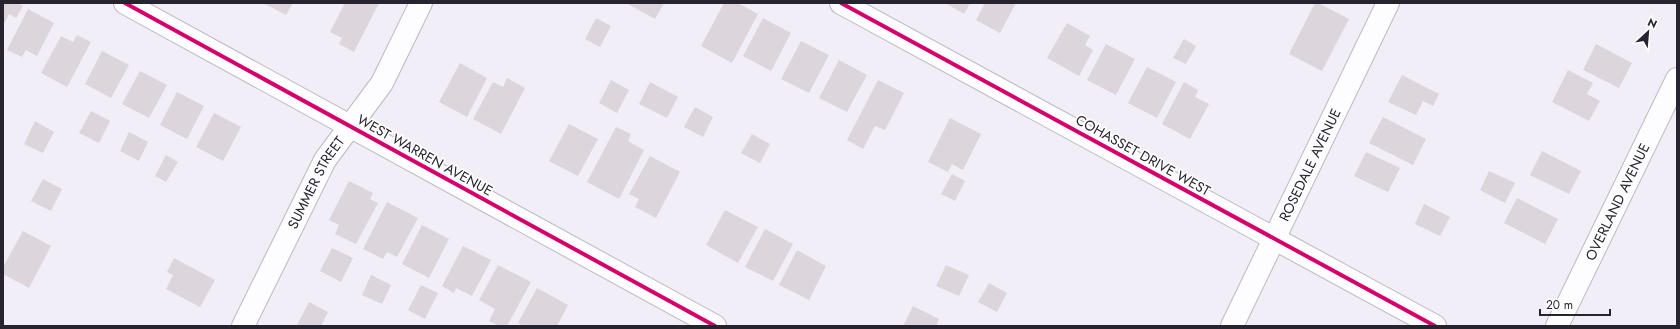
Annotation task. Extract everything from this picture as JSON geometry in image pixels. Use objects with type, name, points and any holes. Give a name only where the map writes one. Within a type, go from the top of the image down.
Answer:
[{"type":"street","name":"WEST WARREN AVENUE","points":[[125,3],[715,326]]},
{"type":"street","name":"SUMMER STREET","points":[[243,326],[325,160],[382,83],[421,3]]},
{"type":"street","name":"COHASSET DRIVE WEST","points":[[841,3],[1435,326]]},
{"type":"street","name":"ROSEDALE AVENUE","points":[[1232,326],[1388,3]]},
{"type":"street","name":"OVERLAND AVENUE","points":[[1557,326],[1675,87]]},
{"type":"building","points":[[3,3],[17,3],[23,6],[16,18],[9,14],[3,26]]},
{"type":"building","points":[[263,3],[293,3],[286,15]]},
{"type":"building","points":[[345,3],[379,3],[354,52],[339,44],[342,38],[330,32]]},
{"type":"building","points":[[626,3],[664,3],[655,19]]},
{"type":"building","points":[[724,3],[738,3],[758,14],[732,63],[701,46]]},
{"type":"building","points":[[945,3],[970,3],[964,14]]},
{"type":"building","points":[[985,3],[1016,3],[1000,33],[976,20]]},
{"type":"building","points":[[1315,3],[1318,3],[1349,19],[1322,71],[1289,54]]},
{"type":"building","points":[[28,9],[54,23],[37,56],[26,50],[22,57],[7,50]]},
{"type":"building","points":[[596,18],[611,26],[600,47],[585,39]]},
{"type":"building","points":[[763,18],[791,33],[771,71],[743,56]]},
{"type":"building","points":[[1067,23],[1090,36],[1085,45],[1093,50],[1079,76],[1047,58]]},
{"type":"building","points":[[77,35],[91,42],[67,87],[41,73],[61,36],[73,42]]},
{"type":"building","points":[[1184,39],[1196,46],[1186,64],[1173,58]]},
{"type":"building","points":[[801,41],[829,55],[809,93],[781,79]]},
{"type":"building","points":[[1106,44],[1135,59],[1116,95],[1087,80]]},
{"type":"building","points":[[1596,44],[1632,63],[1619,88],[1583,70]]},
{"type":"building","points":[[102,51],[129,65],[111,98],[85,84]]},
{"type":"building","points":[[839,60],[867,75],[847,112],[819,98]]},
{"type":"building","points":[[460,63],[487,78],[467,117],[439,102]]},
{"type":"building","points":[[1147,67],[1176,82],[1157,118],[1128,103]]},
{"type":"building","points":[[1568,70],[1593,83],[1587,94],[1600,101],[1589,121],[1552,102]]},
{"type":"building","points":[[140,71],[167,85],[149,118],[122,104]]},
{"type":"building","points":[[1402,75],[1439,94],[1433,106],[1423,101],[1416,115],[1388,102]]},
{"type":"building","points":[[507,78],[525,88],[501,134],[473,119],[493,82],[503,87]]},
{"type":"building","points":[[611,80],[629,90],[617,113],[599,103]]},
{"type":"building","points":[[878,80],[904,93],[885,130],[875,126],[863,149],[847,140]]},
{"type":"building","points":[[650,82],[678,97],[667,118],[639,104]]},
{"type":"building","points":[[1184,82],[1198,90],[1195,97],[1209,104],[1190,139],[1162,124]]},
{"type":"building","points":[[177,92],[204,106],[187,139],[160,125]]},
{"type":"building","points":[[695,107],[713,117],[703,137],[684,127]]},
{"type":"building","points":[[91,111],[110,121],[99,143],[79,133]]},
{"type":"building","points":[[214,113],[241,127],[223,161],[196,147]]},
{"type":"building","points":[[1383,117],[1426,139],[1413,165],[1369,143]]},
{"type":"building","points":[[950,118],[981,134],[963,170],[952,164],[948,172],[928,162]]},
{"type":"building","points":[[35,121],[54,132],[43,153],[24,144]]},
{"type":"building","points":[[569,124],[598,139],[578,176],[549,161]]},
{"type":"building","points":[[616,127],[631,134],[628,141],[644,150],[619,199],[587,182]]},
{"type":"building","points":[[129,132],[148,142],[139,161],[120,151]]},
{"type":"building","points":[[752,134],[770,144],[760,163],[741,153]]},
{"type":"building","points":[[1542,151],[1581,171],[1569,194],[1530,175]]},
{"type":"building","points":[[1366,152],[1400,168],[1388,192],[1354,176]]},
{"type":"building","points":[[166,155],[178,162],[166,182],[155,176]]},
{"type":"building","points":[[650,156],[680,172],[656,218],[635,207],[639,199],[629,194]]},
{"type":"building","points":[[1489,171],[1515,183],[1505,203],[1480,190]]},
{"type":"building","points":[[952,174],[965,181],[955,201],[941,194]]},
{"type":"building","points":[[43,179],[62,189],[51,211],[31,201]]},
{"type":"building","points":[[349,181],[373,193],[370,199],[378,203],[356,244],[335,234],[339,225],[329,220]]},
{"type":"building","points":[[1517,198],[1558,219],[1545,244],[1504,223]]},
{"type":"building","points":[[387,202],[418,218],[397,257],[387,252],[383,259],[363,249]]},
{"type":"building","points":[[1424,204],[1450,217],[1440,236],[1415,224]]},
{"type":"building","points":[[725,210],[758,227],[738,263],[706,245]]},
{"type":"building","points":[[422,225],[449,239],[429,278],[402,264]]},
{"type":"building","points":[[765,229],[793,244],[773,281],[745,267]]},
{"type":"building","points":[[23,231],[51,246],[29,288],[3,274],[3,267]]},
{"type":"building","points":[[463,246],[491,260],[472,296],[456,288],[454,293],[442,286]]},
{"type":"building","points":[[332,248],[353,258],[341,282],[320,271]]},
{"type":"building","points":[[797,250],[826,266],[809,300],[779,285]]},
{"type":"building","points":[[174,258],[215,280],[200,307],[166,289],[173,275],[167,272]]},
{"type":"building","points":[[498,265],[531,282],[507,326],[499,326],[489,321],[495,309],[479,300]]},
{"type":"building","points":[[946,265],[969,275],[959,296],[936,286]]},
{"type":"building","points":[[371,275],[391,285],[382,304],[362,295]]},
{"type":"building","points":[[989,283],[1007,293],[997,312],[978,302]]},
{"type":"building","points":[[421,285],[438,293],[425,319],[408,310]]},
{"type":"building","points":[[537,288],[568,305],[557,326],[523,326],[518,323]]},
{"type":"building","points":[[309,302],[328,312],[321,326],[297,325]]},
{"type":"building","points":[[913,306],[939,319],[936,326],[903,326]]},
{"type":"cycle path","points":[[125,3],[715,326]]},
{"type":"cycle path","points":[[841,3],[1435,326]]}]
